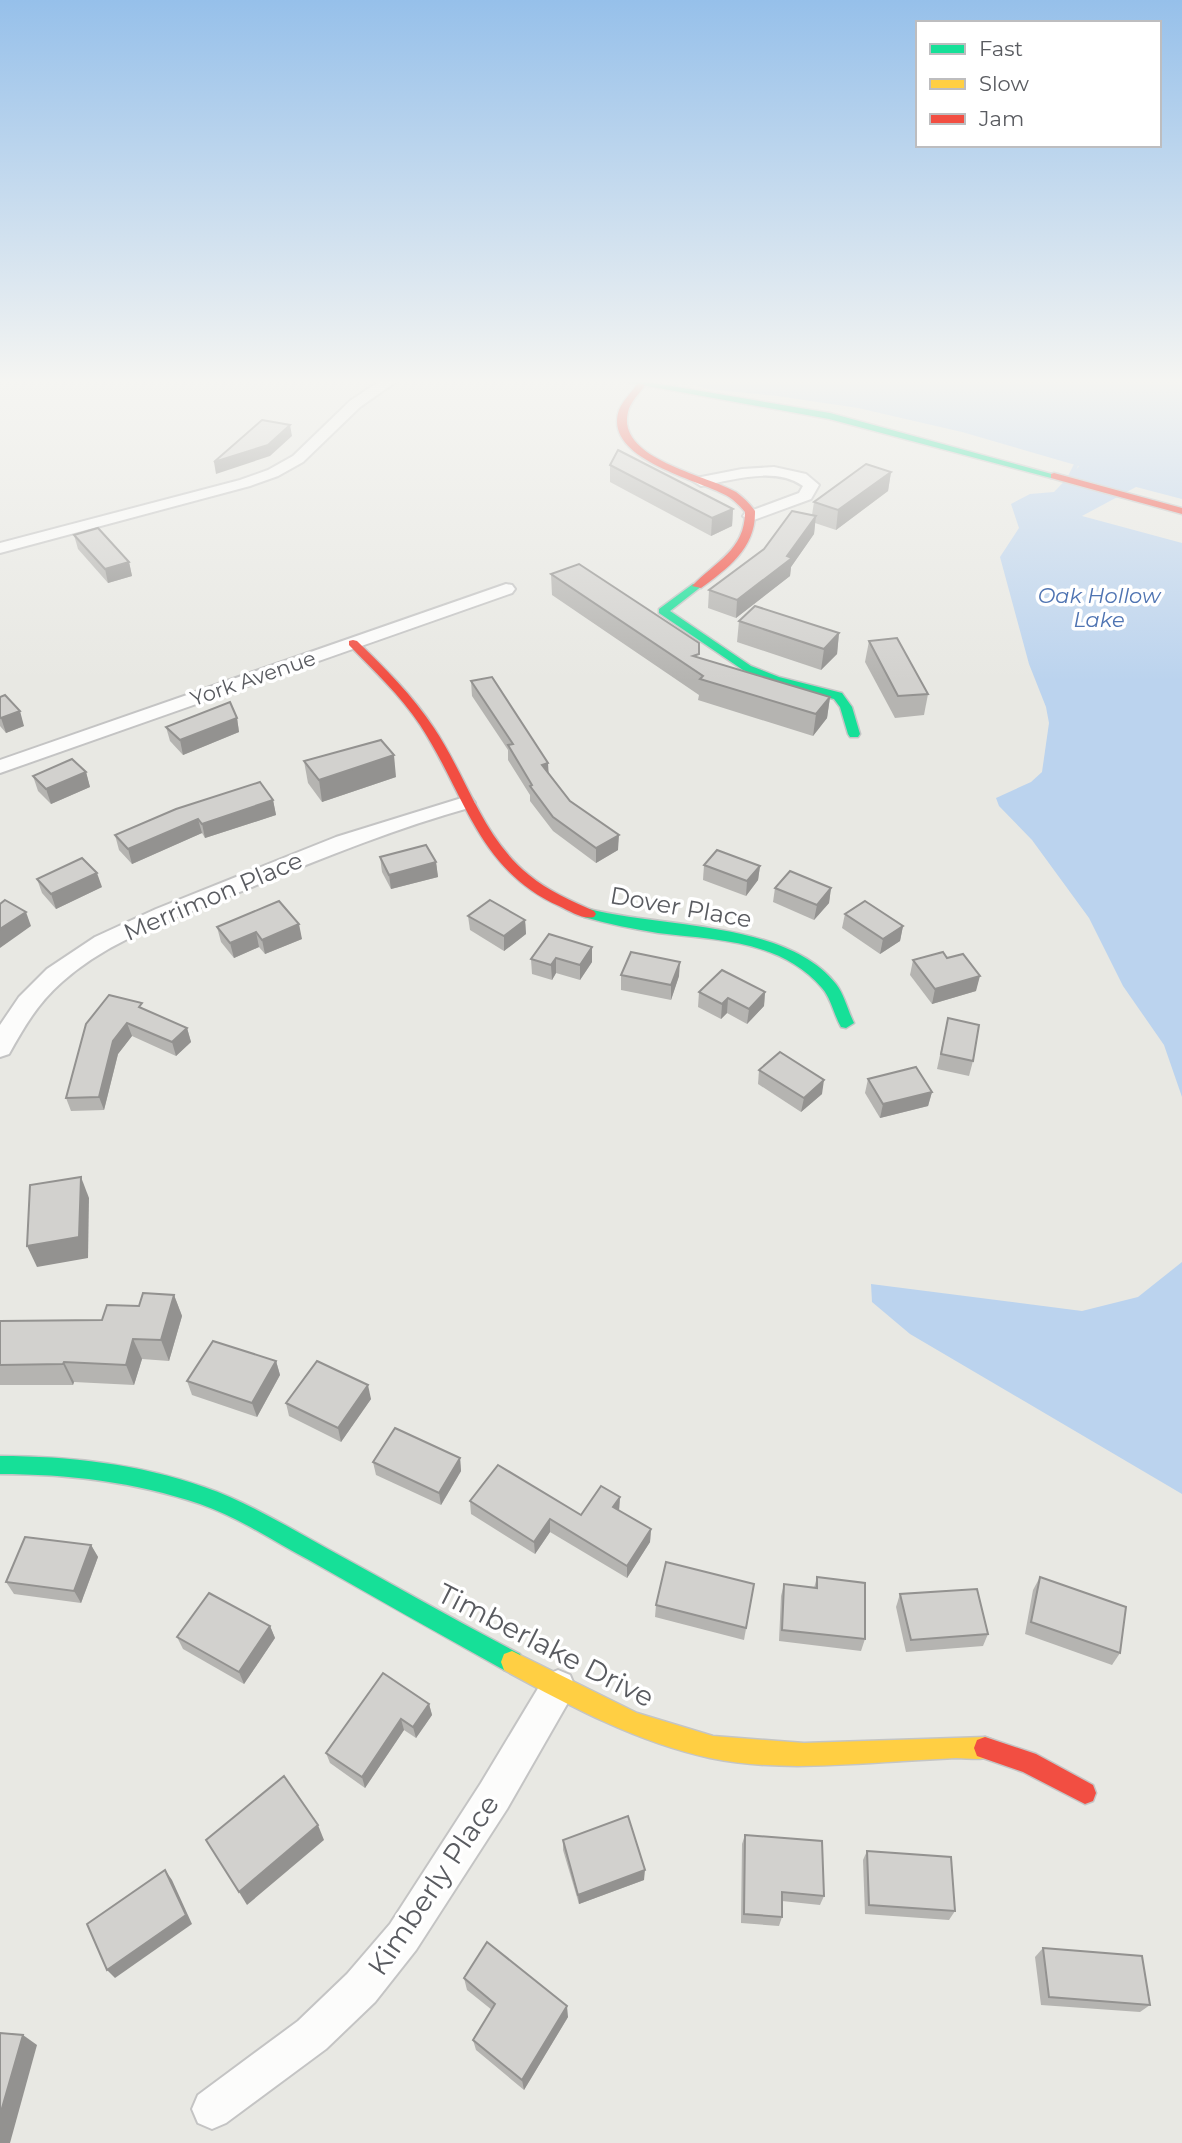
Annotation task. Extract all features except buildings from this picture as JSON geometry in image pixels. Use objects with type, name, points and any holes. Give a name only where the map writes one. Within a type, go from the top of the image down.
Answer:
[{"type":"street","points":[[0,548],[251,481]]},
{"type":"street","points":[[701,481],[738,497],[750,510],[751,516],[743,543],[729,558],[663,611],[747,668],[775,680],[838,696],[846,707],[854,734]]},
{"type":"street","points":[[751,516],[805,496],[810,485],[806,481]]},
{"type":"street","points":[[1072,481],[1182,511]]},
{"type":"street","name":"York Avenue","points":[[0,767],[506,589]]},
{"type":"street","name":"Dover Place","points":[[353,643],[411,703],[432,735],[483,837],[496,856],[518,877],[553,899],[589,914],[628,925],[713,933],[746,939],[776,949],[804,964],[832,986],[841,1002],[846,1023]]},
{"type":"street","name":"Merrimon Place","points":[[0,1048],[11,1024],[38,989],[67,965],[106,941],[360,834],[410,817],[465,803]]},
{"type":"street","name":"Timberlake Drive","points":[[0,1465],[41,1464],[99,1469],[153,1480],[204,1496],[257,1521],[558,1687],[623,1718],[683,1740],[742,1753],[793,1756],[961,1747],[989,1749],[1018,1757],[1085,1793]]},
{"type":"street","name":"Kimberly Place","points":[[212,2109],[312,2035],[361,1988],[403,1937],[494,1796],[558,1687]]},
{"type":"water","name":"Oak Hollow Lake","points":[[1065,481],[1182,481],[1182,499],[1136,487],[1082,516],[1182,543],[1182,1097],[1164,1045],[1123,986],[1089,918],[1032,840],[999,806],[996,798],[1031,782],[1042,772],[1049,723],[1046,707],[1029,664],[1000,557],[1019,528],[1011,504],[1030,494],[1054,492]]},
{"type":"water","points":[[1182,1262],[1182,1494],[910,1334],[872,1302],[871,1284],[1082,1311],[1138,1297]]},
{"type":"traffic: fast","points":[[697,586],[663,611],[747,668],[775,680],[838,696],[846,707],[854,734]]},
{"type":"traffic: fast","points":[[589,914],[622,923],[738,938],[774,948],[806,963],[831,988],[846,1023]]},
{"type":"traffic: fast","points":[[0,1465],[77,1468],[154,1481],[204,1496],[262,1523],[512,1662]]},
{"type":"traffic: slow","points":[[512,1662],[635,1724],[713,1747],[774,1754],[985,1748]]},
{"type":"traffic: jam","points":[[697,586],[726,563],[742,545],[750,523],[750,511],[735,496],[701,481]]},
{"type":"traffic: jam","points":[[1072,481],[1182,511]]},
{"type":"traffic: jam","points":[[353,643],[394,685],[422,719],[489,840],[505,861],[526,880],[553,898],[589,914]]},
{"type":"traffic: jam","points":[[985,1748],[1028,1762],[1085,1793]]}]
